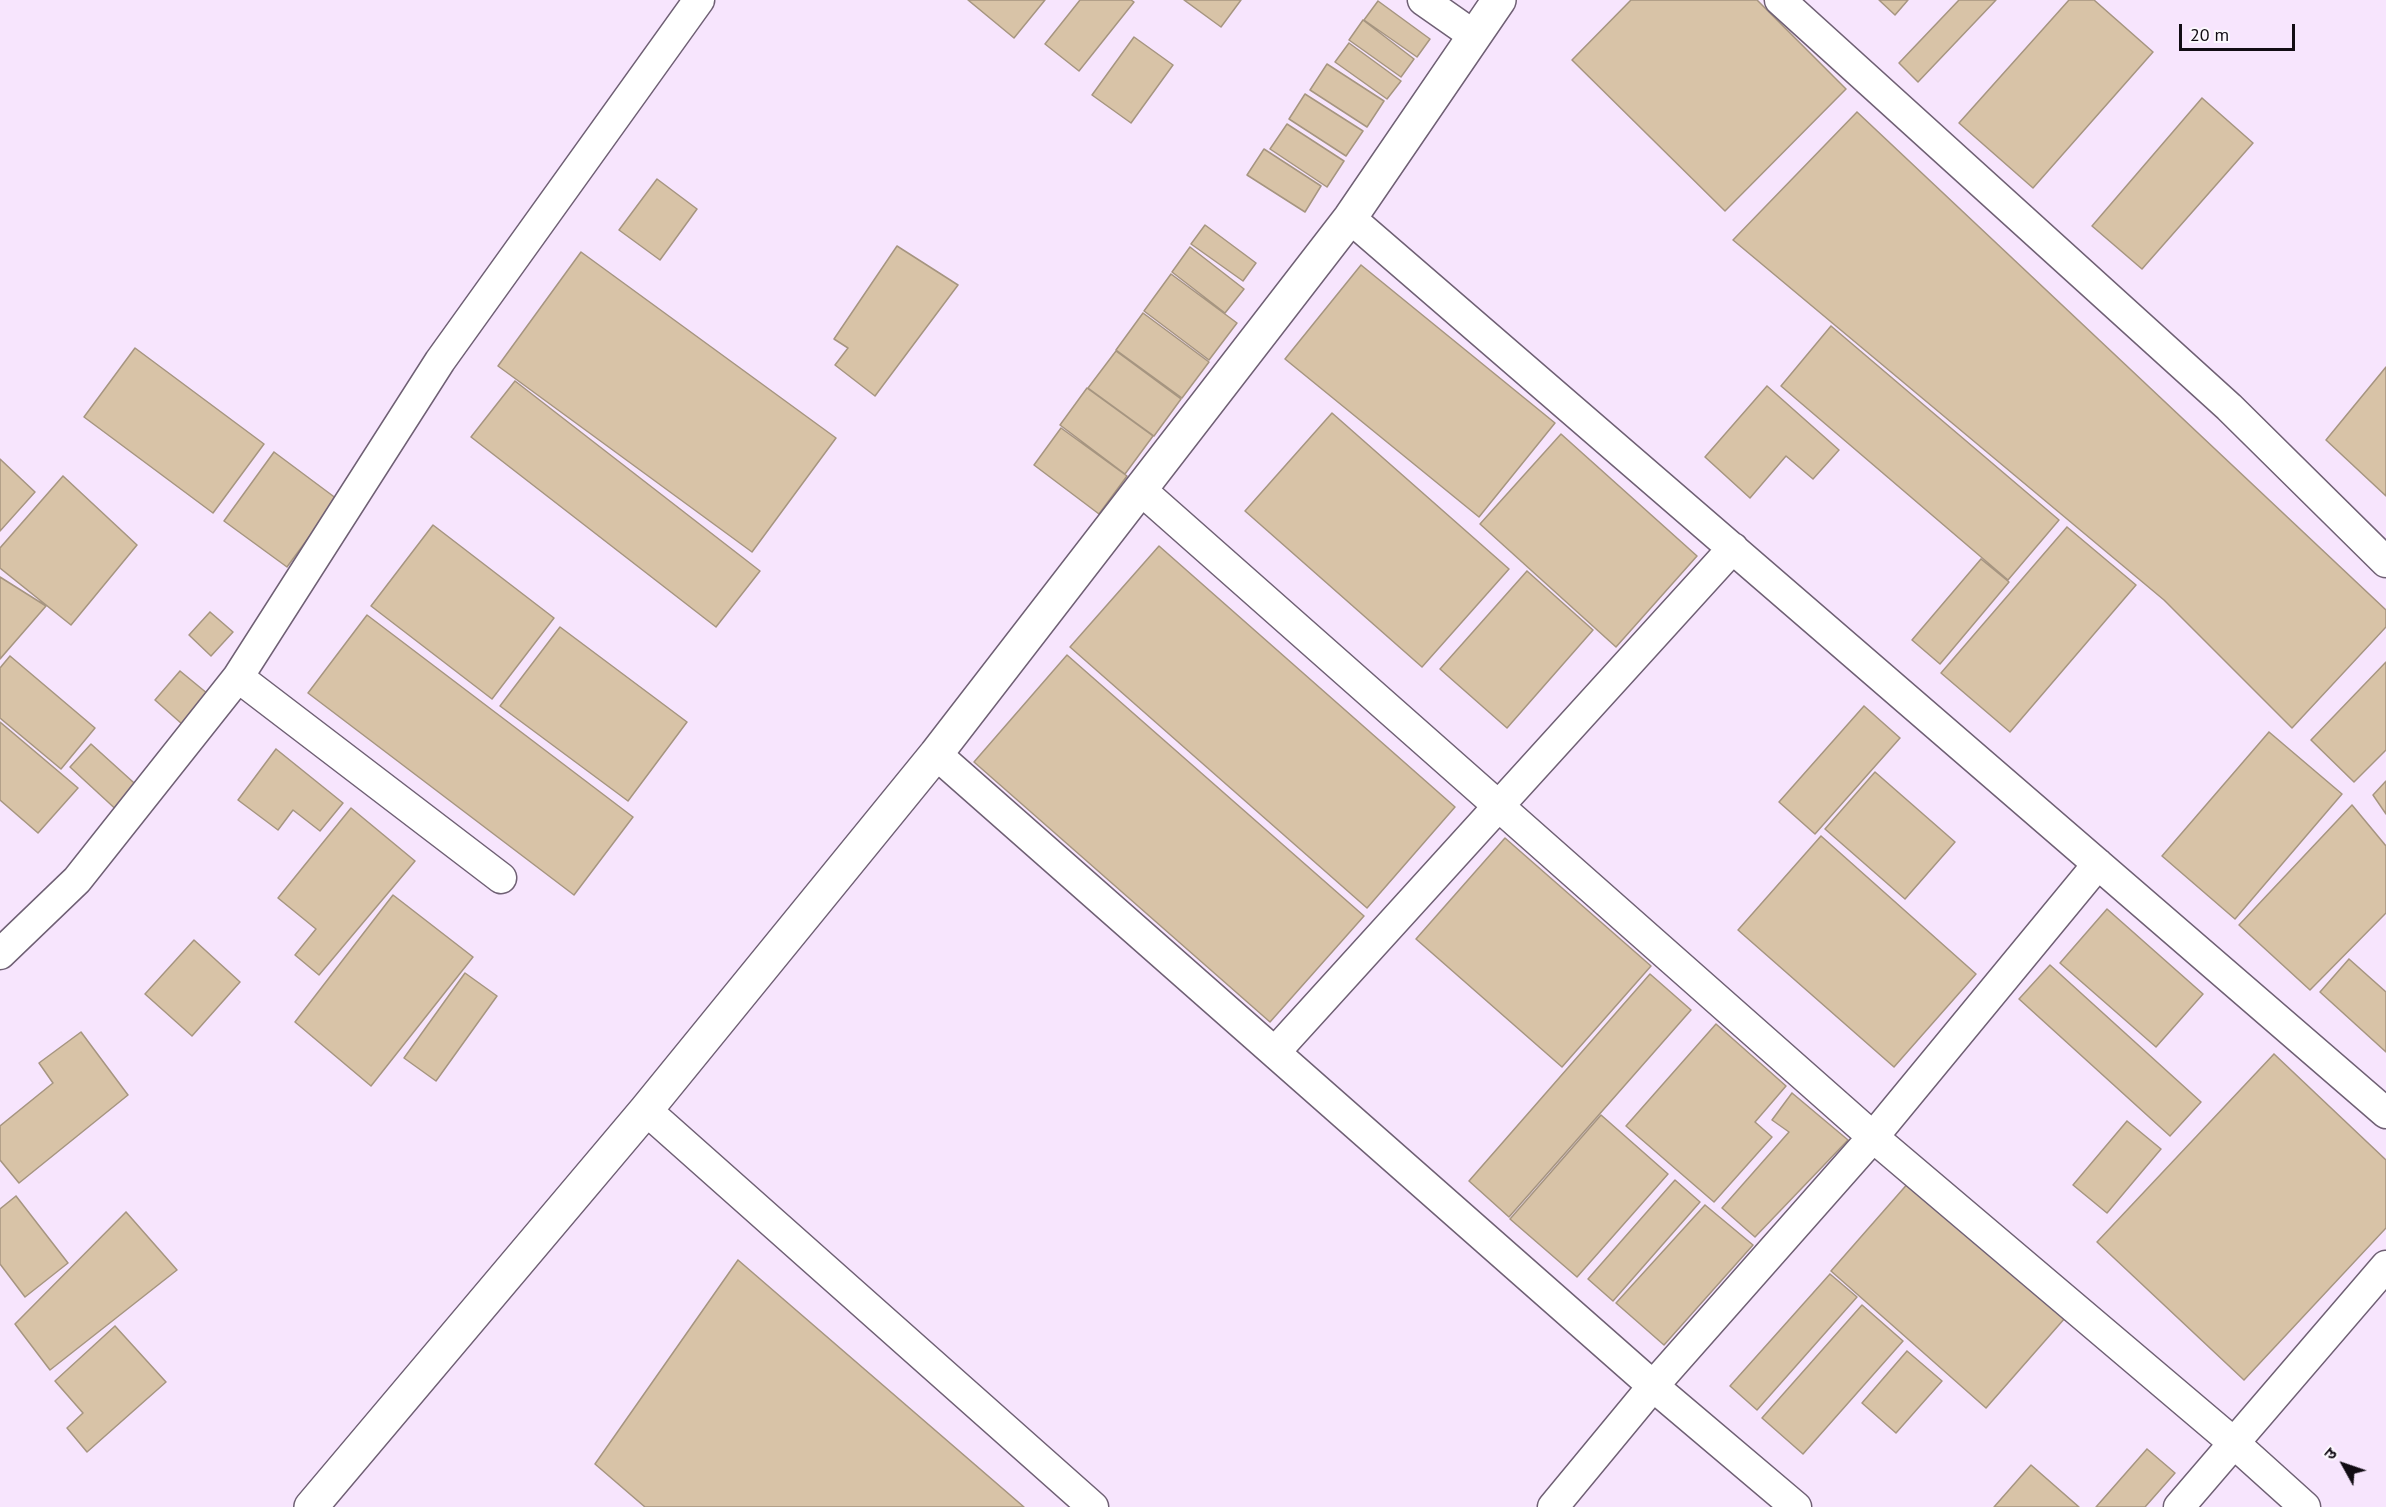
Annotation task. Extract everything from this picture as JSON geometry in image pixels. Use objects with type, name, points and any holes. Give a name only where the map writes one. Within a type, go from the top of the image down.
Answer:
[{"type":"street","points":[[0,954],[77,880],[238,677],[440,361],[699,0]]},
{"type":"street","points":[[1423,0],[1473,35]]},
{"type":"street","points":[[311,1507],[646,1110],[936,754],[1350,218],[1499,0]]},
{"type":"street","points":[[1780,0],[2229,406],[2386,562]]},
{"type":"street","points":[[1350,218],[2386,1113]]},
{"type":"street","points":[[1141,490],[1873,1137],[2234,1443],[2305,1507]]},
{"type":"street","points":[[1275,1052],[1733,548]]},
{"type":"street","points":[[238,677],[501,878]]},
{"type":"street","points":[[936,754],[1653,1386],[1796,1507]]},
{"type":"street","points":[[1552,1507],[1653,1386],[1873,1137],[2098,864]]},
{"type":"street","points":[[646,1110],[1093,1507]]},
{"type":"street","points":[[2179,1507],[2386,1266]]},
{"type":"building","points":[[968,0],[1045,0],[1014,38]]},
{"type":"building","points":[[1080,0],[1131,0],[1134,2],[1079,71],[1045,44]]},
{"type":"building","points":[[1184,0],[1241,0],[1221,27]]},
{"type":"building","points":[[1631,0],[1757,0],[1846,89],[1725,211],[1572,60]]},
{"type":"building","points":[[1879,0],[1908,0],[1895,15]]},
{"type":"building","points":[[1959,0],[1996,0],[1918,82],[1899,63]]},
{"type":"building","points":[[2069,0],[2094,0],[2153,52],[2033,188],[1959,123]]},
{"type":"building","points":[[1378,1],[1430,39],[1417,57],[1364,20]]},
{"type":"building","points":[[1363,20],[1414,59],[1401,77],[1349,40]]},
{"type":"building","points":[[1134,37],[1173,65],[1131,123],[1092,95]]},
{"type":"building","points":[[1349,43],[1401,81],[1387,99],[1335,62]]},
{"type":"building","points":[[1327,64],[1384,101],[1367,127],[1310,90]]},
{"type":"building","points":[[1305,94],[1363,131],[1346,156],[1289,119]]},
{"type":"building","points":[[2202,98],[2253,143],[2142,269],[2092,226]]},
{"type":"building","points":[[1857,112],[2386,610],[2386,627],[2292,728],[2164,600],[1733,240]]},
{"type":"building","points":[[1287,124],[1344,161],[1327,187],[1270,149]]},
{"type":"building","points":[[1264,149],[1321,186],[1305,212],[1247,175]]},
{"type":"building","points":[[657,179],[697,209],[660,260],[619,230]]},
{"type":"building","points":[[1205,225],[1256,263],[1243,281],[1191,244]]},
{"type":"building","points":[[897,246],[958,285],[875,396],[835,365],[848,348],[834,339]]},
{"type":"building","points":[[1190,247],[1244,289],[1225,313],[1172,272]]},
{"type":"building","points":[[581,252],[836,438],[752,552],[498,366]]},
{"type":"building","points":[[1361,265],[1555,423],[1479,517],[1285,359]]},
{"type":"building","points":[[1171,274],[1237,323],[1209,360],[1144,311]]},
{"type":"building","points":[[1143,313],[1209,362],[1182,398],[1116,350]]},
{"type":"building","points":[[1831,326],[2059,520],[2008,580],[1781,386]]},
{"type":"building","points":[[135,348],[264,444],[213,513],[84,417]]},
{"type":"building","points":[[1116,351],[1181,399],[1154,436],[1088,388]]},
{"type":"building","points":[[2386,367],[2386,496],[2326,440]]},
{"type":"building","points":[[515,381],[760,571],[716,627],[471,437]]},
{"type":"building","points":[[1767,386],[1839,450],[1813,479],[1786,456],[1750,498],[1705,457]]},
{"type":"building","points":[[1087,388],[1153,436],[1125,474],[1060,425]]},
{"type":"building","points":[[1332,413],[1509,569],[1422,667],[1245,511]]},
{"type":"building","points":[[1061,428],[1127,476],[1099,514],[1034,465]]},
{"type":"building","points":[[1561,434],[1697,556],[1616,647],[1480,524]]},
{"type":"building","points":[[274,452],[337,499],[287,567],[224,521]]},
{"type":"building","points":[[0,459],[35,492],[0,531]]},
{"type":"building","points":[[63,476],[137,545],[71,625],[0,568],[0,548]]},
{"type":"building","points":[[433,525],[554,618],[492,699],[371,606]]},
{"type":"building","points":[[2067,527],[2136,585],[2010,732],[1941,673]]},
{"type":"building","points":[[1159,546],[1455,807],[1367,908],[1070,647]]},
{"type":"building","points":[[1981,559],[2009,582],[1940,664],[1912,640]]},
{"type":"building","points":[[1527,571],[1593,630],[1507,728],[1440,669]]},
{"type":"building","points":[[0,577],[46,606],[0,659]]},
{"type":"building","points":[[210,612],[233,632],[211,656],[189,635]]},
{"type":"building","points":[[367,615],[633,817],[574,895],[308,693]]},
{"type":"building","points":[[560,627],[687,722],[628,801],[500,706]]},
{"type":"building","points":[[1067,655],[1364,916],[1270,1022],[974,762]]},
{"type":"building","points":[[10,656],[95,728],[61,769],[0,718],[0,668]]},
{"type":"building","points":[[2386,662],[2386,750],[2354,782],[2311,740]]},
{"type":"building","points":[[180,671],[208,694],[182,724],[155,700]]},
{"type":"building","points":[[1864,706],[1900,738],[1815,834],[1779,802]]},
{"type":"building","points":[[0,722],[78,788],[38,833],[0,800]]},
{"type":"building","points":[[2269,732],[2342,794],[2235,919],[2162,856]]},
{"type":"building","points":[[91,744],[143,791],[121,814],[70,767]]},
{"type":"building","points":[[276,749],[343,803],[320,831],[293,810],[278,830],[238,800]]},
{"type":"building","points":[[1875,772],[1955,842],[1905,899],[1825,829]]},
{"type":"building","points":[[2386,781],[2386,814],[2373,795]]},
{"type":"building","points":[[2352,805],[2386,846],[2386,913],[2310,990],[2239,925]]},
{"type":"building","points":[[351,808],[415,861],[319,975],[295,955],[316,929],[278,898]]},
{"type":"building","points":[[1821,836],[1976,974],[1894,1067],[1738,930]]},
{"type":"building","points":[[1505,838],[1651,966],[1562,1067],[1416,939]]},
{"type":"building","points":[[393,895],[473,957],[371,1086],[295,1022]]},
{"type":"building","points":[[2107,909],[2203,994],[2156,1047],[2060,963]]},
{"type":"building","points":[[194,940],[240,982],[192,1036],[145,994]]},
{"type":"building","points":[[2349,959],[2386,992],[2386,1052],[2320,992]]},
{"type":"building","points":[[2050,965],[2201,1102],[2170,1136],[2019,999]]},
{"type":"building","points":[[465,973],[497,996],[436,1081],[404,1058]]},
{"type":"building","points":[[1650,974],[1691,1010],[1509,1217],[1469,1181]]},
{"type":"building","points":[[1716,1024],[1786,1086],[1755,1122],[1772,1137],[1714,1202],[1626,1126]]},
{"type":"building","points":[[81,1032],[128,1095],[19,1183],[0,1160],[0,1126],[53,1083],[39,1063]]},
{"type":"building","points":[[2274,1054],[2386,1160],[2386,1228],[2244,1380],[2097,1242]]},
{"type":"building","points":[[1792,1093],[1848,1140],[1755,1237],[1722,1208],[1789,1132],[1772,1120]]},
{"type":"building","points":[[1601,1115],[1668,1174],[1577,1277],[1510,1219]]},
{"type":"building","points":[[2127,1121],[2161,1149],[2107,1213],[2073,1185]]},
{"type":"building","points":[[1675,1180],[1700,1202],[1613,1301],[1588,1279]]},
{"type":"building","points":[[1910,1181],[2065,1318],[1986,1408],[1831,1271]]},
{"type":"building","points":[[16,1196],[68,1263],[25,1297],[0,1264],[0,1209]]},
{"type":"building","points":[[1705,1205],[1753,1245],[1664,1345],[1616,1303]]},
{"type":"building","points":[[126,1212],[177,1270],[50,1370],[15,1324]]},
{"type":"building","points":[[738,1260],[1024,1507],[645,1507],[595,1464]]},
{"type":"building","points":[[1830,1274],[1857,1297],[1757,1410],[1730,1386]]},
{"type":"building","points":[[1862,1305],[1903,1341],[1803,1454],[1762,1418]]},
{"type":"building","points":[[115,1326],[166,1382],[87,1452],[67,1428],[83,1413],[55,1381]]},
{"type":"building","points":[[1907,1351],[1942,1381],[1896,1433],[1862,1403]]},
{"type":"building","points":[[2147,1449],[2175,1473],[2145,1507],[2096,1507]]},
{"type":"building","points":[[2031,1465],[2079,1507],[1994,1507]]}]
